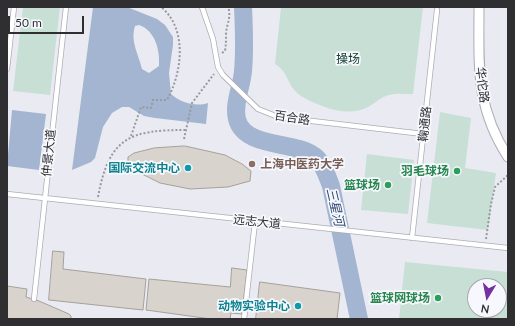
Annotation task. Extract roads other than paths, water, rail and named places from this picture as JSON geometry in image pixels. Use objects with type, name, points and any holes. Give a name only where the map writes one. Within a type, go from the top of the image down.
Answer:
[{"type":"street","name":"华佗路","points":[[480,7],[479,61],[483,103],[497,141],[508,157]]},
{"type":"street","name":"华佗路","points":[[486,7],[487,85],[494,118],[508,146]]},
{"type":"lane","points":[[7,69],[14,7]]},
{"type":"lane","name":"仲景大道","points":[[34,299],[66,7]]},
{"type":"lane","name":"百合路","points":[[202,7],[213,39],[218,67],[229,82],[258,109],[278,117],[424,134]]},
{"type":"lane","name":"鞠通路","points":[[412,238],[437,10]]},
{"type":"lane","name":"远志大道","points":[[7,194],[255,222],[508,248]]},
{"type":"lane","points":[[244,319],[255,222]]},
{"type":"water","points":[[93,7],[127,7],[157,19],[165,25],[173,37],[169,73],[171,94],[184,102],[199,105],[208,103],[206,124],[144,116],[129,107],[122,107],[112,113],[103,127],[95,158],[91,162],[72,170]],"holes":[[[139,25],[145,28],[156,42],[159,54],[159,66],[149,73],[142,69],[134,43],[135,26]]]},
{"type":"water","points":[[12,110],[46,114],[39,170],[7,166]]},
{"type":"waterway","name":"三星河","points":[[243,7],[244,63],[236,107],[237,119],[241,128],[249,135],[270,143],[304,151],[313,155],[322,165],[331,186],[359,319]]},
{"type":"place","name":"上海中医药大学","points":[[252,164]]},
{"type":"place","name":"国际交流中心","points":[[188,168]]},
{"type":"place","name":"羽毛球场","points":[[457,171]]},
{"type":"place","name":"篮球场","points":[[388,185]]},
{"type":"place","name":"篮球网球场","points":[[438,298]]},
{"type":"place","name":"动物实验中心","points":[[298,306]]},
{"type":"park label","name":"操场","points":[[348,59]]}]
